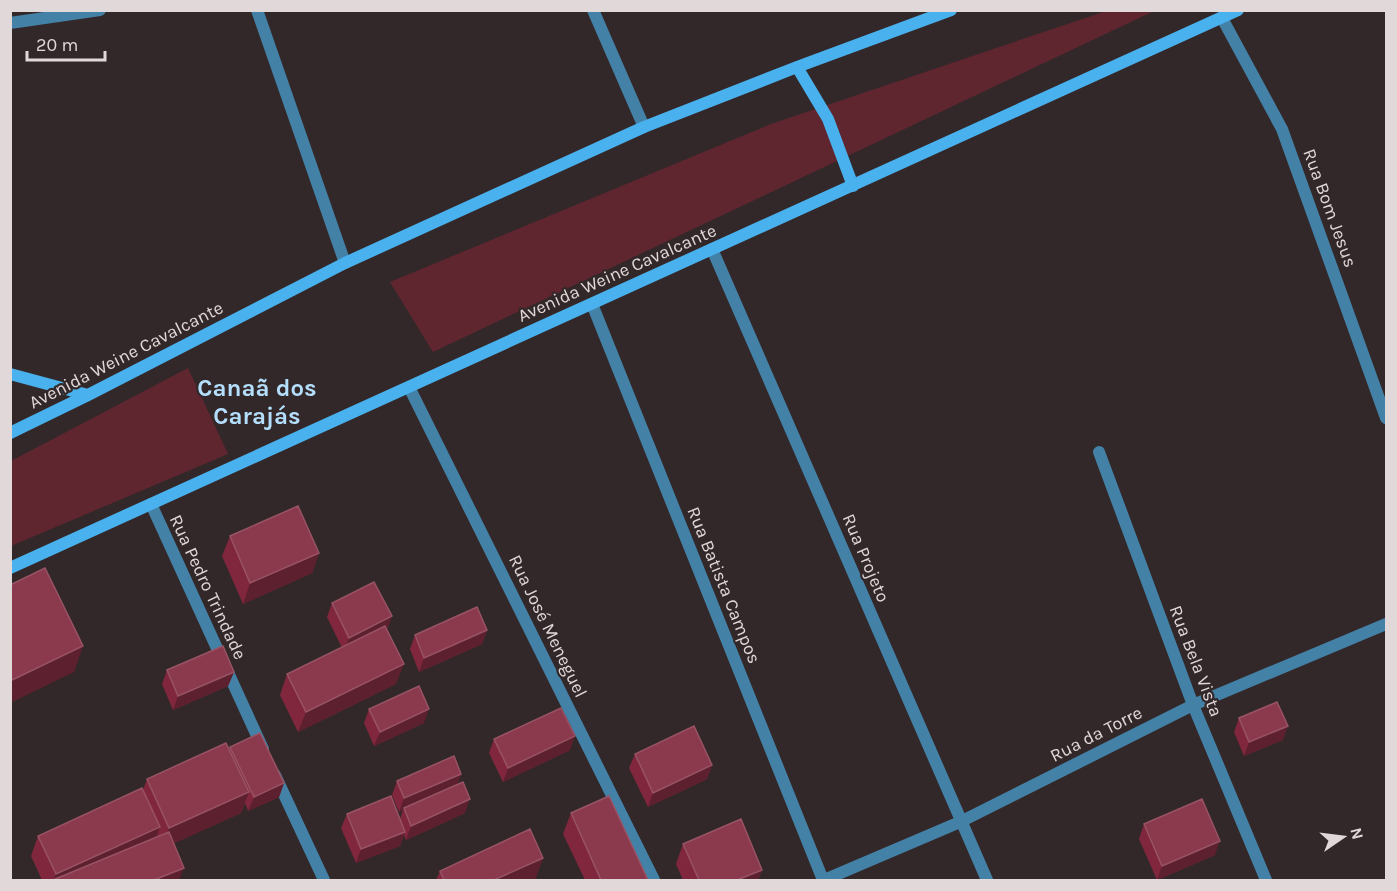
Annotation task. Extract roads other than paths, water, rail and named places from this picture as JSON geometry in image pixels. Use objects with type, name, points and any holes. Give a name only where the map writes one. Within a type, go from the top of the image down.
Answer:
[{"type":"main road","name":"Avenida Weine Cavalcante","points":[[10,433],[345,263],[644,126],[951,10]]},
{"type":"main road","name":"Avenida Weine Cavalcante","points":[[10,568],[1238,10]]},
{"type":"main road","points":[[797,67],[828,119],[853,186]]},
{"type":"main road","points":[[10,374],[88,395]]},
{"type":"street","points":[[10,23],[100,10]]},
{"type":"street","points":[[257,10],[345,263]]},
{"type":"street","points":[[593,10],[644,126]]},
{"type":"street","name":"Rua Bom Jesus","points":[[1222,18],[1282,129],[1386,418]]},
{"type":"street","name":"Rua Projeto","points":[[712,249],[987,880]]},
{"type":"street","name":"Rua Batista Campos","points":[[592,304],[824,880]]},
{"type":"street","name":"Rua José Meneguel","points":[[409,387],[654,880]]},
{"type":"street","name":"Rua Bela Vista","points":[[1099,452],[1193,705],[1266,880]]},
{"type":"street","name":"Rua Pedro Trindade","points":[[150,504],[324,880]]},
{"type":"street","name":"Rua da Torre","points":[[824,880],[960,822],[1193,705],[1386,624]]},
{"type":"district","name":"Canaã dos Carajás","points":[[257,402]]}]
